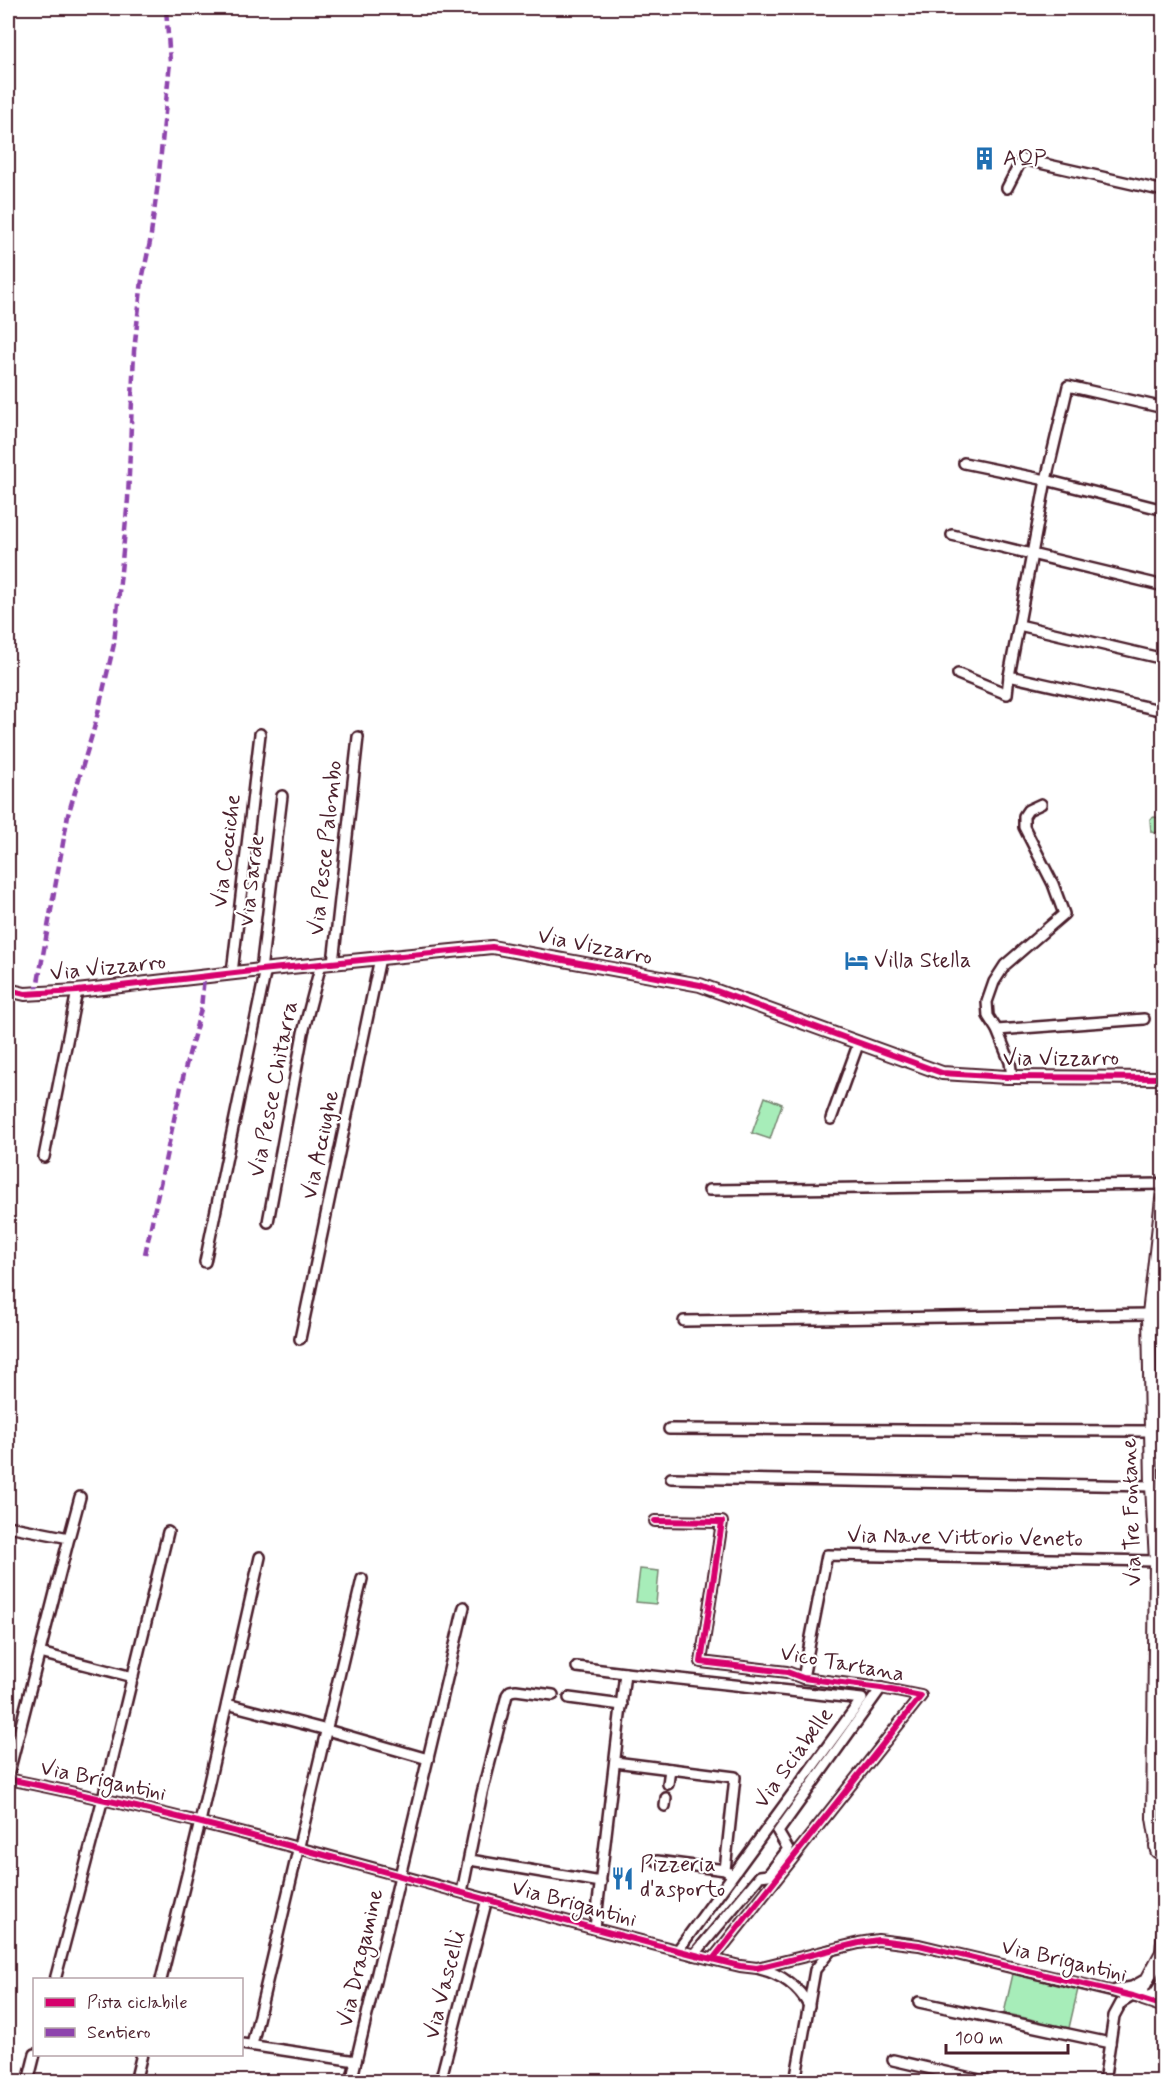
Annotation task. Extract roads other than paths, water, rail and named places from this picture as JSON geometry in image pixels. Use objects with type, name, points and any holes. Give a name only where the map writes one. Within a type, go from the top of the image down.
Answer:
[{"type":"street","points":[[1007,188],[1022,159],[1164,191]]},
{"type":"street","points":[[958,674],[1007,694],[1046,480],[1068,386],[1164,408]]},
{"type":"street","points":[[964,463],[1046,480],[1164,510]]},
{"type":"street","points":[[951,535],[1164,586]]},
{"type":"street","points":[[1019,625],[1164,659]]},
{"type":"street","points":[[1009,676],[1164,711]]},
{"type":"street","name":"Via Cocciche","points":[[232,973],[260,734]]},
{"type":"street","name":"Via Pesce Palombo","points":[[327,963],[358,737]]},
{"type":"street","name":"Via Sarde","points":[[205,1262],[263,970],[282,796]]},
{"type":"street","points":[[1012,1077],[1010,1062],[986,1009],[994,982],[1005,964],[1064,914],[1053,884],[1024,827],[1024,816],[1028,810],[1041,804]]},
{"type":"street","name":"Via Vizzarro","points":[[8,990],[25,994],[77,991],[327,963],[492,947],[507,948],[700,985],[935,1071],[961,1075],[1012,1077],[1164,1078]]},
{"type":"street","name":"Via Acciughe","points":[[300,1339],[380,958]]},
{"type":"street","name":"Via Pesce Chitarra","points":[[268,1222],[303,1033],[327,963]]},
{"type":"street","points":[[44,1157],[77,991]]},
{"type":"street","points":[[997,1030],[1144,1019]]},
{"type":"street","points":[[831,1119],[859,1042]]},
{"type":"street","points":[[709,1190],[1163,1182]]},
{"type":"street","name":"Via Tre Fontane","points":[[1163,1182],[1149,1328],[1150,1431],[1156,1488],[1154,1818],[1161,1841],[1156,1849],[1164,1855]]},
{"type":"street","points":[[684,1321],[1149,1314]]},
{"type":"street","points":[[1149,1328],[1164,1330]]},
{"type":"street","points":[[669,1429],[1150,1431]]},
{"type":"street","points":[[671,1478],[1156,1488]]},
{"type":"street","points":[[8,1778],[80,1497]]},
{"type":"street","name":"Vico Tartana","points":[[655,1521],[722,1522],[701,1662],[787,1672],[803,1678],[881,1688],[921,1696],[713,1959]]},
{"type":"street","points":[[8,1526],[69,1538]]},
{"type":"street","points":[[56,1978],[104,1798],[168,1533]]},
{"type":"street","name":"Via Nave Vittorio Veneto","points":[[803,1678],[827,1555],[1156,1561]]},
{"type":"street","points":[[161,1978],[200,1822],[260,1557]]},
{"type":"street","points":[[252,2046],[363,1579]]},
{"type":"street","name":"Via Dragamine","points":[[351,2082],[464,1607]]},
{"type":"street","points":[[40,1653],[133,1677]]},
{"type":"street","points":[[577,1667],[625,1673],[595,1928]]},
{"type":"street","name":"Via Sciabelle","points":[[625,1673],[862,1699],[728,1873],[678,1950]]},
{"type":"street","name":"Via Sciabelle","points":[[694,1955],[760,1876],[768,1875],[788,1849],[778,1832],[881,1688]]},
{"type":"street","points":[[462,1892],[482,1793],[507,1695],[510,1691],[516,1690],[553,1695]]},
{"type":"street","points":[[569,1698],[622,1705]]},
{"type":"street","points":[[227,1704],[428,1759]]},
{"type":"street","points":[[615,1762],[735,1777],[728,1873],[657,1861]]},
{"type":"street","points":[[668,1784],[670,1769]]},
{"type":"street","name":"Via Brigantini","points":[[8,1778],[104,1798],[200,1822],[694,1955],[757,1968],[831,1949],[878,1940],[919,1945],[1112,1991],[1139,1995]]},
{"type":"street","points":[[470,1860],[601,1882]]},
{"type":"street","name":"Via Vascelli","points":[[440,2082],[487,1899]]},
{"type":"street","points":[[1104,2082],[1114,2016],[1121,2003],[1139,1995],[1154,1994],[1163,1982],[1161,1952],[1164,1929]]},
{"type":"street","points":[[795,2082],[815,1970],[831,1949]]},
{"type":"street","points":[[1139,1995],[1161,1952]]},
{"type":"street","points":[[809,1955],[815,1970]]},
{"type":"street","points":[[788,1961],[788,1975],[808,2006]]},
{"type":"street","points":[[757,1968],[793,1984]]},
{"type":"street","points":[[1112,1991],[1132,1987],[1150,1977]]},
{"type":"street","points":[[1139,1995],[1164,2006]]},
{"type":"street","points":[[919,2002],[1110,2043]]},
{"type":"street","points":[[243,2044],[356,2061]]},
{"type":"street","points":[[28,2082],[35,2056]]},
{"type":"street","points":[[135,2082],[142,2056]]},
{"type":"street","points":[[893,2060],[988,2082]]},
{"type":"place","name":"AQP","points":[[985,159]]},
{"type":"place","name":"Villa Stella","points":[[856,961]]},
{"type":"place","name":"Pizzeria d'asporto","points":[[622,1878]]}]
